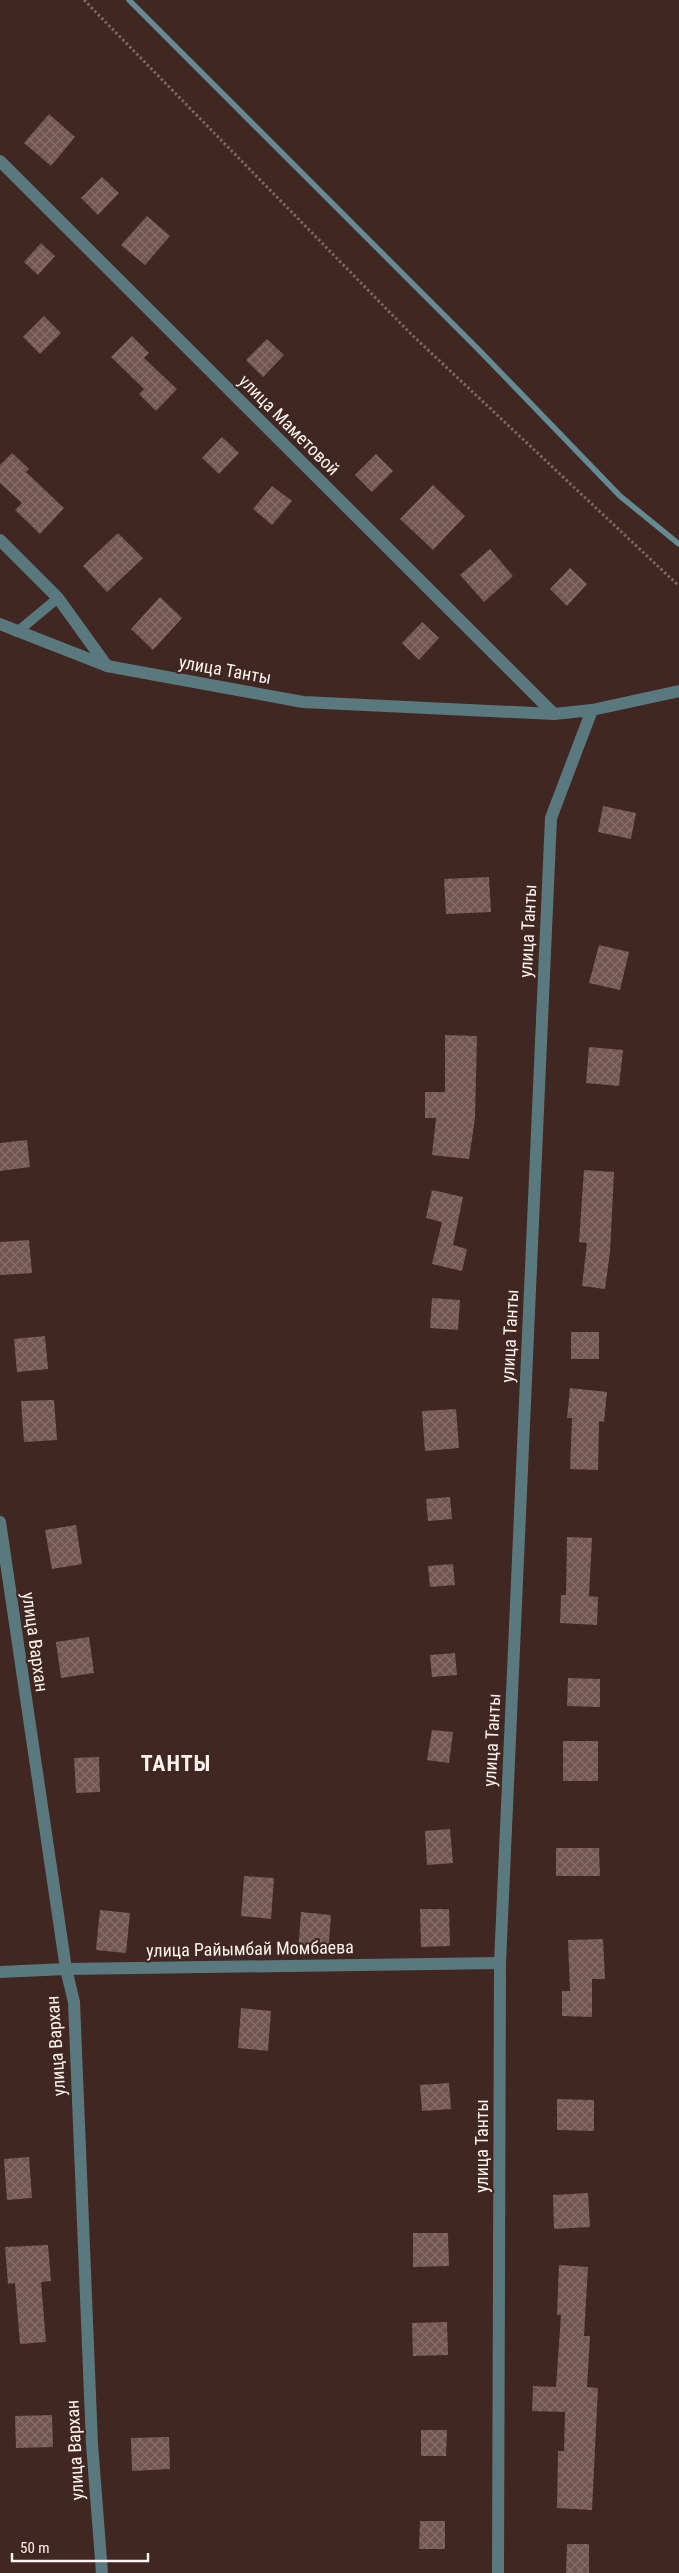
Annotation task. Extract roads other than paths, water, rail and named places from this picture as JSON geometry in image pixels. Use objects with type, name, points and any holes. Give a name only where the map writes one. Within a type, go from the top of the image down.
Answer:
[{"type":"street","name":"улица Маметовой","points":[[0,161],[554,714]]},
{"type":"street","points":[[0,540],[58,598],[107,666]]},
{"type":"street","name":"улица Танты","points":[[0,624],[107,666],[303,702],[554,714],[592,710],[551,818],[500,1963],[498,2573]]},
{"type":"street","points":[[592,710],[679,691]]},
{"type":"street","name":"улица Вархан","points":[[0,1522],[66,1969],[74,2002],[92,2444],[102,2573]]},
{"type":"street","name":"улица Райымбай Момбаева","points":[[0,1972],[66,1969],[500,1963]]},
{"type":"lane","points":[[17,632],[58,598]]},
{"type":"waterway","points":[[129,0],[478,349],[620,496],[679,544]]},
{"type":"district","name":"ТАНТЫ","points":[[176,1763]]}]
